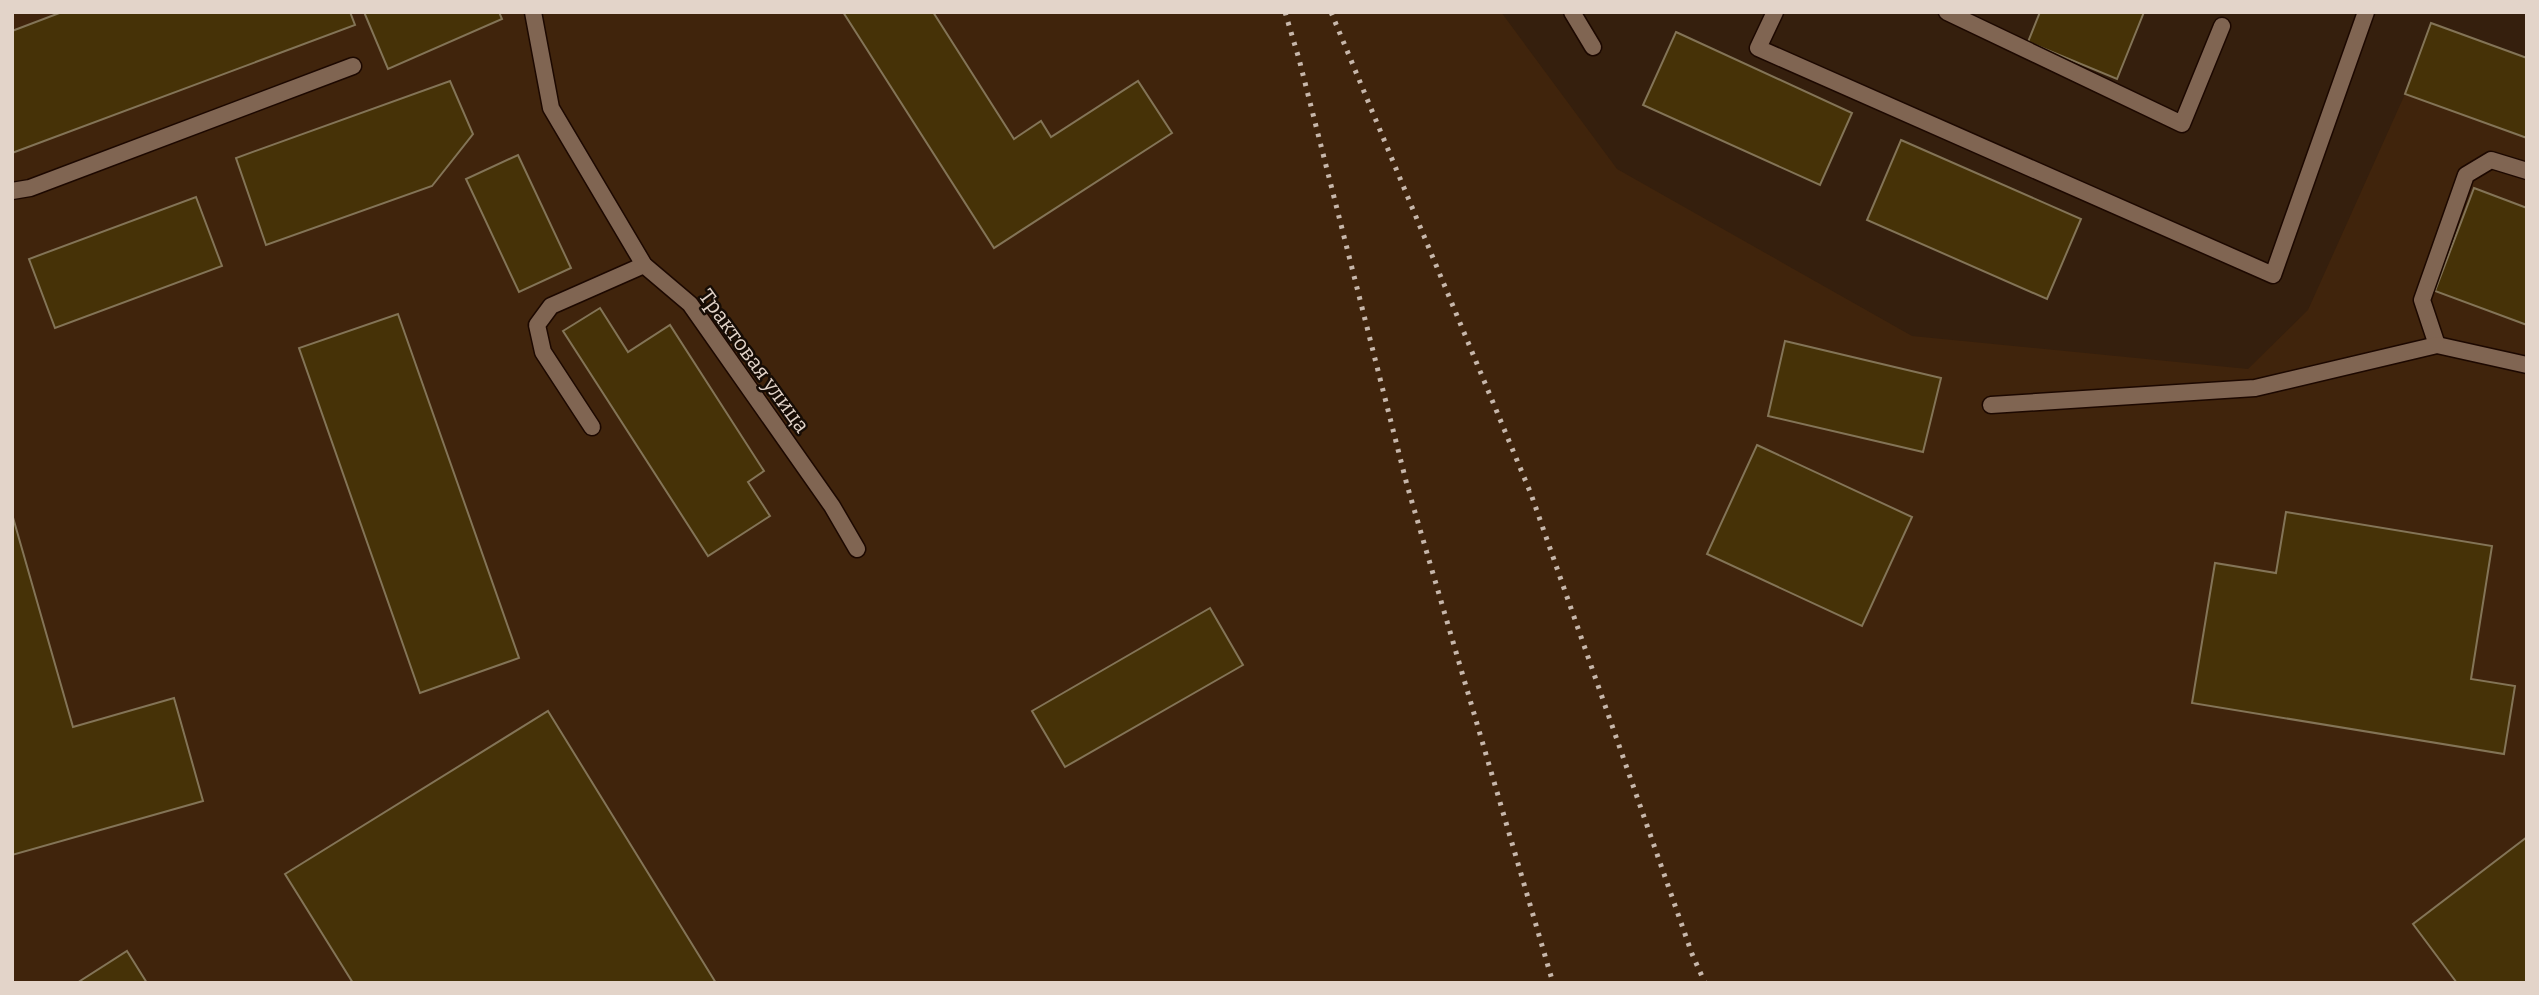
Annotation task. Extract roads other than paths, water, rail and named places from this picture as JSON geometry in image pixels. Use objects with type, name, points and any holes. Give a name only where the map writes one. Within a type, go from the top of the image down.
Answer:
[{"type":"lane","name":"Трактовая улица","points":[[533,12],[551,108],[644,265],[690,304],[832,506],[857,549]]},
{"type":"lane","points":[[1572,12],[1593,47]]},
{"type":"lane","points":[[1775,12],[1758,48],[2273,275],[2366,12]]},
{"type":"lane","points":[[1947,12],[2182,124],[2222,26]]},
{"type":"lane","points":[[12,191],[30,188],[353,66]]},
{"type":"lane","points":[[2437,345],[2422,300],[2466,175],[2491,160],[2527,171]]},
{"type":"lane","points":[[592,427],[543,352],[537,325],[551,306],[644,265]]},
{"type":"lane","points":[[1992,405],[2255,388],[2437,345],[2527,365]]},
{"type":"railway","points":[[1285,12],[1407,485],[1553,983]]},
{"type":"railway","points":[[1331,12],[1531,494],[1692,954],[1705,983]]}]
